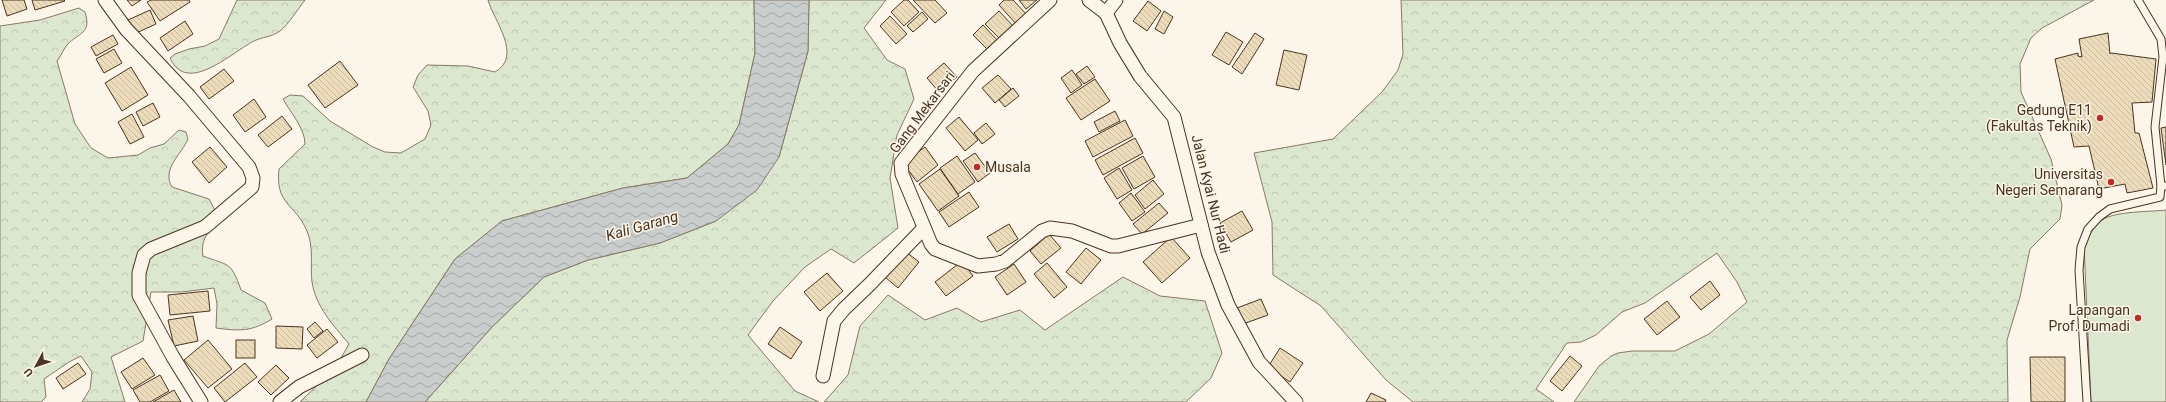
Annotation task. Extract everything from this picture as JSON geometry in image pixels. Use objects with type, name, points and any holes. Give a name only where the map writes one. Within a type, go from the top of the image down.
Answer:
[{"type":"street","points":[[105,0],[126,29],[189,96],[249,167],[253,178],[252,187],[205,227],[151,249],[144,255],[139,273],[138,295],[172,358],[201,402]]},
{"type":"street","name":"Gang Mekarsari","points":[[1050,0],[973,71],[901,163],[902,174],[931,244],[935,248],[978,266],[1004,261],[1042,231],[1050,228],[1072,232],[1111,246],[1118,246],[1201,225]]},
{"type":"street","name":"Jalan Kyai Nur Hadi","points":[[1089,0],[1106,13],[1120,43],[1140,76],[1174,118],[1208,252],[1228,305],[1260,362],[1296,402]]},
{"type":"street","points":[[1106,13],[1116,0]]},
{"type":"street","points":[[823,376],[834,321],[924,228]]},
{"type":"street","points":[[280,402],[299,387],[362,355]]},
{"type":"lane","points":[[2087,402],[2079,270],[2081,247],[2088,229],[2099,217],[2110,209],[2160,197],[2164,186],[2155,127],[2163,57],[2161,39],[2138,0]]},
{"type":"green space","points":[[237,0],[305,0],[287,25],[277,33],[254,41],[210,68],[198,72],[187,73],[178,69],[170,58],[175,54],[189,49],[205,46],[219,39]]},
{"type":"green space","points":[[488,0],[754,0],[755,53],[739,125],[728,144],[687,178],[623,188],[502,221],[455,259],[389,359],[366,402],[300,402],[336,367],[349,344],[326,315],[317,300],[311,276],[311,250],[307,231],[283,197],[280,190],[279,169],[305,144],[303,132],[283,99],[290,95],[303,96],[330,121],[373,147],[385,152],[401,153],[425,139],[431,125],[428,111],[413,87],[418,75],[427,65],[468,66],[495,72],[503,65],[507,57],[507,48]]},
{"type":"green space","points":[[809,0],[886,0],[864,28],[887,60],[905,69],[914,99],[897,135],[890,178],[898,228],[854,263],[831,249],[805,267],[773,301],[748,335],[795,391],[819,402],[425,402],[492,327],[544,277],[588,260],[660,243],[716,221],[779,157],[808,51]]},
{"type":"green space","points":[[1401,0],[2094,0],[2042,28],[2031,38],[2020,64],[2021,92],[2051,159],[2062,205],[2060,219],[2030,249],[2020,297],[2007,340],[2008,402],[1574,402],[1599,366],[1611,356],[1618,353],[1632,351],[1675,351],[1709,334],[1747,302],[1737,282],[1717,253],[1645,303],[1622,312],[1596,335],[1581,342],[1567,343],[1536,389],[1554,402],[1413,402],[1386,380],[1321,306],[1273,275],[1272,222],[1254,153],[1333,139],[1382,92],[1398,70],[1403,54]]},
{"type":"green space","points":[[79,8],[85,12],[87,19],[86,29],[67,45],[57,61],[75,124],[91,148],[108,158],[138,155],[150,148],[164,144],[179,130],[186,132],[188,139],[171,168],[169,180],[172,187],[209,199],[220,220],[204,240],[202,250],[203,256],[228,266],[238,281],[241,290],[265,303],[272,319],[258,326],[245,330],[216,328],[217,304],[214,288],[182,292],[151,292],[143,341],[111,357],[125,402],[82,402],[90,389],[92,372],[81,356],[69,362],[44,379],[46,397],[41,402],[0,402],[0,26],[40,20]]},
{"type":"green space","name":"Lapangan Prof. Dumadi","points":[[2166,210],[2166,402],[2091,402],[2084,245],[2096,226],[2108,217],[2123,213]]},
{"type":"green space","points":[[1123,277],[1160,296],[1205,301],[1222,353],[1211,378],[1186,402],[824,402],[848,375],[860,326],[888,295],[925,320],[957,308],[981,322],[1020,310],[1045,330]]},
{"type":"water","name":"Kali Garang","points":[[754,0],[809,0],[808,51],[779,157],[757,190],[716,221],[660,243],[588,260],[544,277],[492,327],[425,402],[366,402],[389,359],[455,259],[502,221],[623,188],[687,178],[728,144],[739,125],[755,53]]},
{"type":"building","points":[[2,0],[24,0],[27,9],[7,16]]},
{"type":"building","points":[[32,0],[64,0],[65,1],[35,10]]},
{"type":"building","points":[[127,0],[141,0],[132,6]]},
{"type":"building","points":[[151,0],[189,0],[190,2],[160,21],[147,2]]},
{"type":"building","points":[[904,0],[908,0],[919,12],[904,26],[891,12]]},
{"type":"building","points":[[913,0],[935,0],[947,13],[935,23]]},
{"type":"building","points":[[1004,0],[1013,0],[1027,15],[1017,25],[999,5]]},
{"type":"building","points":[[1019,0],[1037,0],[1026,9]]},
{"type":"building","points":[[1148,1],[1161,11],[1147,31],[1133,21]]},
{"type":"building","points":[[150,10],[156,24],[134,34],[128,20]]},
{"type":"building","points":[[999,11],[1015,28],[1002,41],[985,24]]},
{"type":"building","points":[[1164,11],[1173,17],[1164,34],[1155,29]]},
{"type":"building","points":[[922,12],[928,19],[913,32],[907,26]]},
{"type":"building","points":[[890,16],[907,34],[896,44],[880,26]]},
{"type":"building","points":[[185,21],[193,34],[168,51],[160,38]]},
{"type":"building","points":[[983,25],[998,41],[989,51],[973,35]]},
{"type":"building","points":[[1226,32],[1243,42],[1229,65],[1212,55]]},
{"type":"building","points":[[1255,33],[1264,39],[1242,74],[1232,67]]},
{"type":"building","name":"Gedung E11 (Fakultas Teknik)","points":[[2108,33],[2110,54],[2156,59],[2152,102],[2132,103],[2135,133],[2139,133],[2153,188],[2127,193],[2125,184],[2099,189],[2089,146],[2074,147],[2055,59],[2078,53],[2078,56],[2082,57],[2079,39]]},
{"type":"building","points":[[113,35],[118,44],[96,56],[91,47]]},
{"type":"building","points":[[114,49],[122,63],[104,73],[96,59]]},
{"type":"building","points":[[1284,50],[1307,55],[1299,90],[1276,85]]},
{"type":"building","points":[[340,61],[358,85],[325,108],[308,85]]},
{"type":"building","points":[[944,63],[957,77],[939,92],[927,78]]},
{"type":"building","points":[[1087,66],[1095,77],[1084,84],[1076,74]]},
{"type":"building","points":[[131,67],[148,95],[122,111],[105,83]]},
{"type":"building","points":[[224,69],[234,81],[209,99],[200,87]]},
{"type":"building","points":[[1072,70],[1082,85],[1071,93],[1061,78]]},
{"type":"building","points":[[998,75],[1011,89],[995,103],[982,88]]},
{"type":"building","points":[[1095,79],[1110,101],[1081,120],[1066,98]]},
{"type":"building","points":[[1013,88],[1019,96],[1005,107],[999,100]]},
{"type":"building","points":[[254,99],[266,117],[245,132],[233,115]]},
{"type":"building","points":[[153,103],[160,117],[143,126],[136,112]]},
{"type":"building","points":[[1115,111],[1120,121],[1099,132],[1094,122]]},
{"type":"building","points":[[132,114],[144,137],[130,144],[118,122]]},
{"type":"building","points":[[282,116],[292,129],[268,147],[258,135]]},
{"type":"building","points":[[959,117],[978,140],[965,151],[946,128]]},
{"type":"building","points":[[1125,120],[1133,136],[1093,157],[1085,141]]},
{"type":"building","points":[[986,123],[995,134],[982,144],[974,133]]},
{"type":"building","points":[[2166,127],[2166,165],[2161,128]]},
{"type":"building","points":[[1135,138],[1143,153],[1103,175],[1095,160]]},
{"type":"building","points":[[210,147],[227,167],[209,183],[192,162]]},
{"type":"building","points":[[925,147],[938,165],[917,182],[903,163]]},
{"type":"building","name":"Musala","points":[[975,153],[990,173],[978,182],[963,161]]},
{"type":"building","points":[[957,156],[975,182],[958,194],[940,168]]},
{"type":"building","points":[[1143,156],[1155,177],[1134,189],[1122,168]]},
{"type":"building","points":[[1119,168],[1132,190],[1117,199],[1104,178]]},
{"type":"building","points":[[940,169],[959,196],[938,211],[919,184]]},
{"type":"building","points":[[1153,180],[1164,194],[1145,209],[1135,195]]},
{"type":"building","points":[[969,192],[979,207],[949,227],[939,212]]},
{"type":"building","points":[[1131,193],[1145,212],[1132,221],[1119,203]]},
{"type":"building","points":[[1159,203],[1168,213],[1142,234],[1133,224]]},
{"type":"building","points":[[1242,211],[1253,230],[1231,242],[1220,223]]},
{"type":"building","points":[[1009,224],[1018,239],[997,252],[987,237]]},
{"type":"building","points":[[1049,234],[1061,248],[1041,264],[1030,251]]},
{"type":"building","points":[[1171,237],[1190,258],[1162,283],[1143,262]]},
{"type":"building","points":[[1086,248],[1101,260],[1081,284],[1066,272]]},
{"type":"building","points":[[905,251],[919,262],[898,288],[885,277]]},
{"type":"building","points":[[962,261],[973,276],[946,296],[935,282]]},
{"type":"building","points":[[1047,263],[1067,287],[1054,298],[1034,274]]},
{"type":"building","points":[[1014,264],[1026,282],[1007,295],[995,277]]},
{"type":"building","points":[[827,273],[843,291],[820,311],[804,292]]},
{"type":"building","points":[[1710,281],[1720,295],[1701,310],[1690,297]]},
{"type":"building","points":[[208,291],[210,311],[170,315],[168,295]]},
{"type":"building","points":[[1261,299],[1268,315],[1243,324],[1237,308]]},
{"type":"building","points":[[1667,301],[1680,317],[1657,335],[1644,319]]},
{"type":"building","points":[[193,316],[198,341],[174,346],[168,320]]},
{"type":"building","points":[[315,322],[323,331],[314,338],[307,329]]},
{"type":"building","points":[[276,326],[303,327],[302,349],[276,348]]},
{"type":"building","points":[[780,327],[802,342],[791,359],[768,344]]},
{"type":"building","points":[[327,329],[338,342],[317,358],[307,345]]},
{"type":"building","points":[[208,340],[232,369],[208,388],[184,360]]},
{"type":"building","points":[[236,340],[255,340],[255,358],[236,358]]},
{"type":"building","points":[[1280,348],[1303,363],[1290,382],[1268,367]]},
{"type":"building","points":[[1570,356],[1582,366],[1562,391],[1550,381]]},
{"type":"building","points":[[2030,357],[2065,357],[2065,402],[2031,402]]},
{"type":"building","points":[[143,358],[155,375],[132,389],[121,372]]},
{"type":"building","points":[[78,363],[86,374],[63,389],[56,378]]},
{"type":"building","points":[[245,363],[257,377],[225,402],[214,388]]},
{"type":"building","points":[[276,365],[289,378],[271,395],[258,382]]},
{"type":"building","points":[[160,375],[169,391],[150,402],[140,402],[133,390]]},
{"type":"building","points":[[174,390],[181,402],[153,402]]},
{"type":"building","points":[[1371,393],[1386,400],[1385,402],[1366,402]]},
{"type":"place","name":"Gedung E11 (Fakultas Teknik)","points":[[2100,118]]},
{"type":"place","name":"Musala","points":[[977,167]]},
{"type":"place","name":"Universitas Negeri Semarang","points":[[2111,182]]},
{"type":"place","name":"Lapangan Prof. Dumadi","points":[[2138,318]]}]
